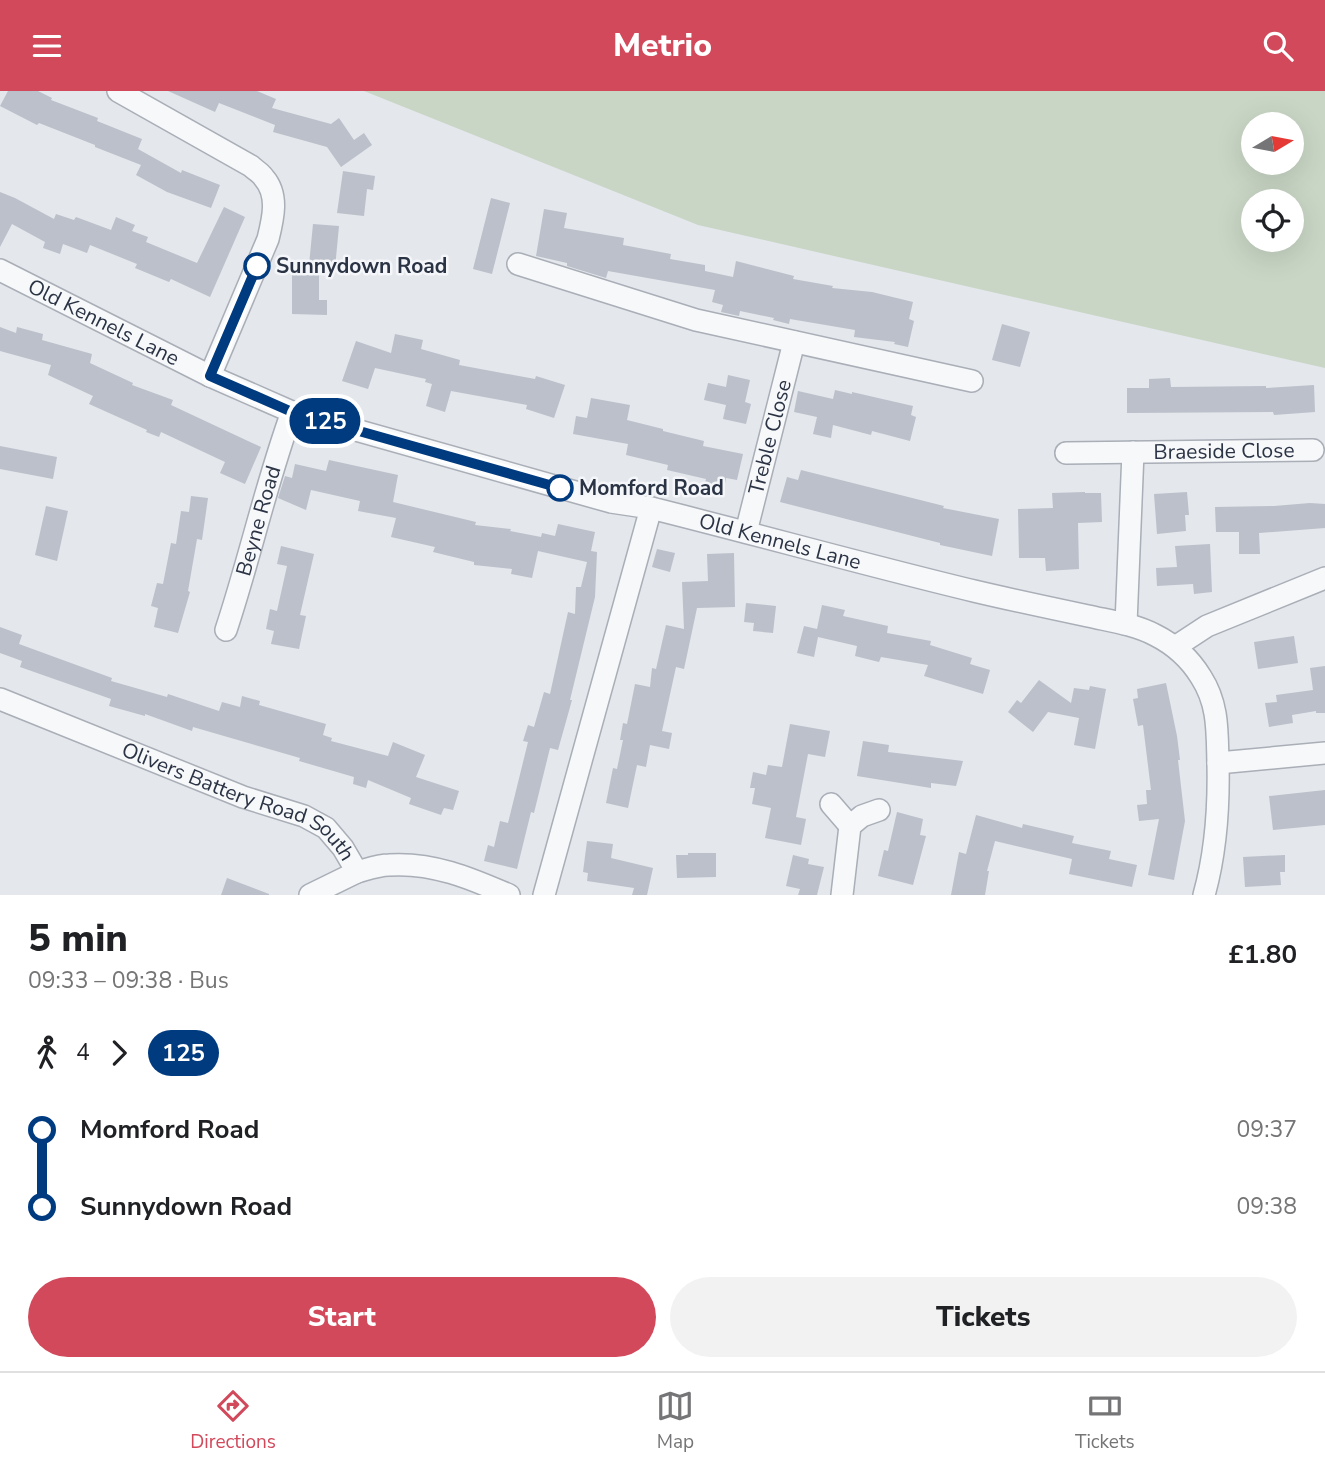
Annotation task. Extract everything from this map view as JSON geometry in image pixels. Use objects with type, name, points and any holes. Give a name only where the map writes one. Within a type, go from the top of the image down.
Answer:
[{"type":"street","points":[[118,91],[251,166],[265,178],[273,194],[274,217],[268,239],[210,376]]},
{"type":"street","points":[[517,264],[696,320],[972,381]]},
{"type":"street","name":"Old Kennels Lane","points":[[0,270],[210,376],[292,412],[611,502],[651,508],[975,591],[1126,624],[1154,634],[1175,647],[1201,677],[1210,694],[1218,725],[1217,827],[1204,895]]},
{"type":"street","name":"Treble Close","points":[[746,532],[794,342]]},
{"type":"street","name":"Beyne Road","points":[[226,630],[292,412]]},
{"type":"street","name":"Braeside Close","points":[[1066,453],[1313,450]]},
{"type":"street","name":"Braeside Close","points":[[1126,624],[1133,452]]},
{"type":"street","points":[[544,895],[651,508]]},
{"type":"street","points":[[1175,647],[1207,626],[1325,578]]},
{"type":"street","name":"Olivers Battery Road South","points":[[0,699],[243,797],[304,816],[326,828],[343,848],[357,872],[387,865],[437,867],[509,895]]},
{"type":"street","points":[[1218,763],[1325,753]]},
{"type":"street","points":[[831,804],[850,826]]},
{"type":"street","points":[[842,895],[850,826],[862,816],[879,810]]},
{"type":"street","points":[[310,895],[357,872]]},
{"type":"green space","points":[[364,91],[1325,91],[1325,368],[698,225]]},
{"type":"building","points":[[8,91],[38,91],[52,98],[51,100],[142,139],[138,149],[181,173],[182,170],[220,185],[211,208],[167,192],[136,175],[141,165],[39,123],[37,125],[0,106]]},
{"type":"building","points":[[168,91],[257,91],[276,99],[272,108],[331,124],[339,118],[354,140],[364,133],[372,145],[341,167],[327,147],[273,132],[275,125],[219,103],[215,112]]},
{"type":"building","points":[[343,171],[375,176],[373,190],[367,189],[364,216],[337,213]]},
{"type":"building","points":[[0,192],[54,219],[56,214],[74,220],[76,217],[111,230],[116,217],[135,225],[132,231],[148,237],[146,242],[197,263],[224,207],[245,217],[210,297],[171,279],[169,282],[135,268],[137,264],[90,245],[87,253],[63,244],[60,254],[43,248],[45,242],[12,224],[0,247]]},
{"type":"building","points":[[491,198],[510,203],[492,274],[473,269]]},
{"type":"building","points":[[544,209],[567,213],[564,228],[624,238],[623,245],[671,254],[670,259],[705,265],[705,271],[733,277],[736,261],[794,276],[793,279],[833,286],[832,288],[872,292],[913,302],[909,319],[914,321],[908,347],[894,344],[895,342],[854,337],[855,330],[790,319],[789,324],[740,311],[739,316],[721,312],[723,305],[712,302],[715,290],[608,271],[606,278],[567,266],[567,263],[536,256]]},
{"type":"building","points":[[313,224],[339,226],[335,268],[309,265]]},
{"type":"building","points":[[292,274],[319,275],[319,300],[327,300],[327,315],[292,314]]},
{"type":"building","points":[[1002,324],[1030,332],[1020,367],[992,360]]},
{"type":"building","points":[[0,327],[16,333],[17,327],[43,334],[42,340],[92,354],[90,363],[133,383],[132,385],[173,400],[171,405],[261,447],[245,484],[220,473],[225,462],[161,432],[159,437],[146,432],[147,430],[89,404],[93,396],[48,375],[51,365],[0,351]]},
{"type":"building","points":[[395,334],[423,340],[421,349],[460,360],[459,365],[535,379],[536,376],[565,385],[554,418],[526,409],[527,405],[451,391],[445,412],[426,406],[432,384],[425,382],[426,379],[375,368],[368,389],[342,381],[356,341],[391,353]]},
{"type":"building","points":[[728,375],[750,380],[745,402],[751,404],[746,424],[723,419],[726,405],[704,400],[708,383],[726,387]]},
{"type":"building","points":[[1170,378],[1171,387],[1266,388],[1314,385],[1315,412],[1274,415],[1273,412],[1127,413],[1127,388],[1149,388],[1149,379]]},
{"type":"building","points":[[835,390],[913,406],[911,415],[916,417],[910,441],[833,425],[831,438],[813,434],[817,417],[794,412],[798,391],[833,399]]},
{"type":"building","points":[[591,398],[630,405],[627,420],[704,441],[703,446],[743,454],[737,480],[726,478],[724,488],[705,483],[706,479],[667,470],[668,465],[626,455],[628,444],[573,434],[576,416],[587,418]]},
{"type":"building","points":[[0,446],[57,457],[53,479],[0,469]]},
{"type":"building","points":[[329,460],[398,475],[393,502],[476,522],[475,525],[511,529],[510,531],[541,537],[542,533],[555,536],[558,524],[595,532],[591,551],[597,552],[595,597],[572,700],[558,750],[550,748],[517,869],[484,861],[488,845],[494,847],[500,821],[508,823],[528,742],[523,741],[528,725],[534,727],[544,692],[550,694],[568,612],[575,614],[576,587],[581,587],[587,562],[538,551],[532,578],[511,574],[512,569],[474,565],[474,562],[433,552],[435,547],[391,537],[396,518],[358,511],[360,501],[311,490],[306,510],[278,498],[285,476],[292,478],[295,464],[326,471]]},
{"type":"building","points":[[801,470],[944,506],[943,508],[999,519],[992,556],[940,545],[780,502],[787,477],[798,480]]},
{"type":"building","points":[[1187,492],[1189,515],[1185,515],[1186,531],[1157,534],[1154,494]]},
{"type":"building","points":[[1052,493],[1101,493],[1102,522],[1078,523],[1079,569],[1046,571],[1045,558],[1019,558],[1018,509],[1053,508]]},
{"type":"building","points":[[191,496],[208,498],[202,540],[197,539],[188,591],[190,592],[178,633],[154,627],[158,608],[151,606],[157,583],[163,584],[171,543],[176,544],[181,511],[189,512]]},
{"type":"building","points":[[1325,504],[1325,528],[1259,533],[1260,554],[1239,554],[1239,532],[1216,532],[1215,507]]},
{"type":"building","points":[[46,506],[68,511],[57,561],[35,555]]},
{"type":"building","points":[[1210,544],[1212,592],[1194,594],[1193,584],[1157,586],[1156,568],[1177,567],[1175,546]]},
{"type":"building","points":[[281,546],[314,554],[300,615],[306,616],[299,649],[271,644],[274,631],[266,629],[270,609],[277,611],[287,566],[277,564]]},
{"type":"building","points":[[657,549],[675,553],[670,572],[652,567]]},
{"type":"building","points":[[734,553],[735,607],[697,608],[684,669],[676,667],[662,731],[672,733],[669,749],[650,745],[646,767],[637,765],[628,808],[606,803],[613,768],[617,769],[623,740],[620,740],[623,723],[627,724],[635,684],[650,687],[652,668],[656,669],[666,625],[684,629],[682,582],[708,581],[707,554]]},
{"type":"building","points":[[746,603],[776,606],[773,633],[753,631],[754,623],[744,622]]},
{"type":"building","points":[[822,605],[845,610],[843,616],[888,626],[887,633],[931,641],[930,645],[972,658],[970,664],[990,670],[983,694],[924,676],[928,665],[881,657],[879,662],[855,656],[857,646],[818,637],[814,657],[797,653],[804,626],[817,629]]},
{"type":"building","points":[[0,627],[22,635],[19,644],[112,678],[111,681],[167,697],[168,694],[219,711],[222,702],[240,707],[242,696],[260,701],[259,705],[326,724],[323,735],[332,738],[331,741],[388,756],[393,742],[425,755],[416,777],[459,791],[453,810],[444,808],[441,815],[409,804],[411,798],[368,780],[366,788],[353,784],[354,777],[299,761],[300,758],[193,727],[192,731],[145,714],[109,706],[111,699],[20,667],[22,661],[0,653]]},
{"type":"building","points":[[1294,636],[1298,663],[1258,669],[1254,642]]},
{"type":"building","points":[[1325,666],[1325,713],[1316,711],[1292,715],[1293,723],[1269,727],[1265,703],[1277,702],[1276,695],[1313,690],[1310,668]]},
{"type":"building","points":[[1039,680],[1071,703],[1074,688],[1089,690],[1090,686],[1106,689],[1095,749],[1074,745],[1079,718],[1048,712],[1033,732],[1008,712],[1017,700],[1021,703]]},
{"type":"building","points":[[1166,683],[1177,736],[1185,821],[1174,880],[1148,875],[1159,819],[1139,821],[1137,805],[1147,804],[1146,790],[1151,790],[1143,725],[1138,726],[1133,699],[1138,698],[1137,689]]},
{"type":"building","points":[[790,724],[830,731],[825,757],[808,754],[796,817],[806,819],[801,845],[765,838],[771,808],[752,804],[755,788],[750,788],[753,772],[766,775],[768,765],[782,767]]},
{"type":"building","points":[[863,741],[889,745],[888,752],[963,761],[956,786],[931,783],[931,788],[857,776]]},
{"type":"building","points":[[1325,790],[1325,825],[1273,830],[1269,796]]},
{"type":"building","points":[[897,812],[923,819],[920,835],[926,836],[913,885],[878,876],[884,850],[888,851]]},
{"type":"building","points":[[976,815],[1022,828],[1023,824],[1074,836],[1072,843],[1111,851],[1109,859],[1137,865],[1132,887],[1069,874],[1072,859],[995,841],[987,871],[985,895],[951,895],[959,852],[966,854]]},
{"type":"building","points":[[587,841],[613,844],[611,858],[653,868],[647,895],[632,895],[634,888],[587,881],[588,873],[583,872]]},
{"type":"building","points":[[716,853],[716,877],[677,878],[676,855]]},
{"type":"building","points":[[793,855],[809,859],[808,864],[824,867],[817,895],[798,895],[800,889],[786,886]]},
{"type":"building","points":[[1285,855],[1285,872],[1280,872],[1281,885],[1245,887],[1243,857]]},
{"type":"building","points":[[227,878],[269,894],[269,895],[221,895]]},
{"type":"bus line","name":"125","points":[[257,266],[210,376],[292,412],[560,488]]},
{"type":"place","name":"Sunnydown Road","points":[[257,266]]},
{"type":"place","name":"Momford Road","points":[[560,488]]}]
